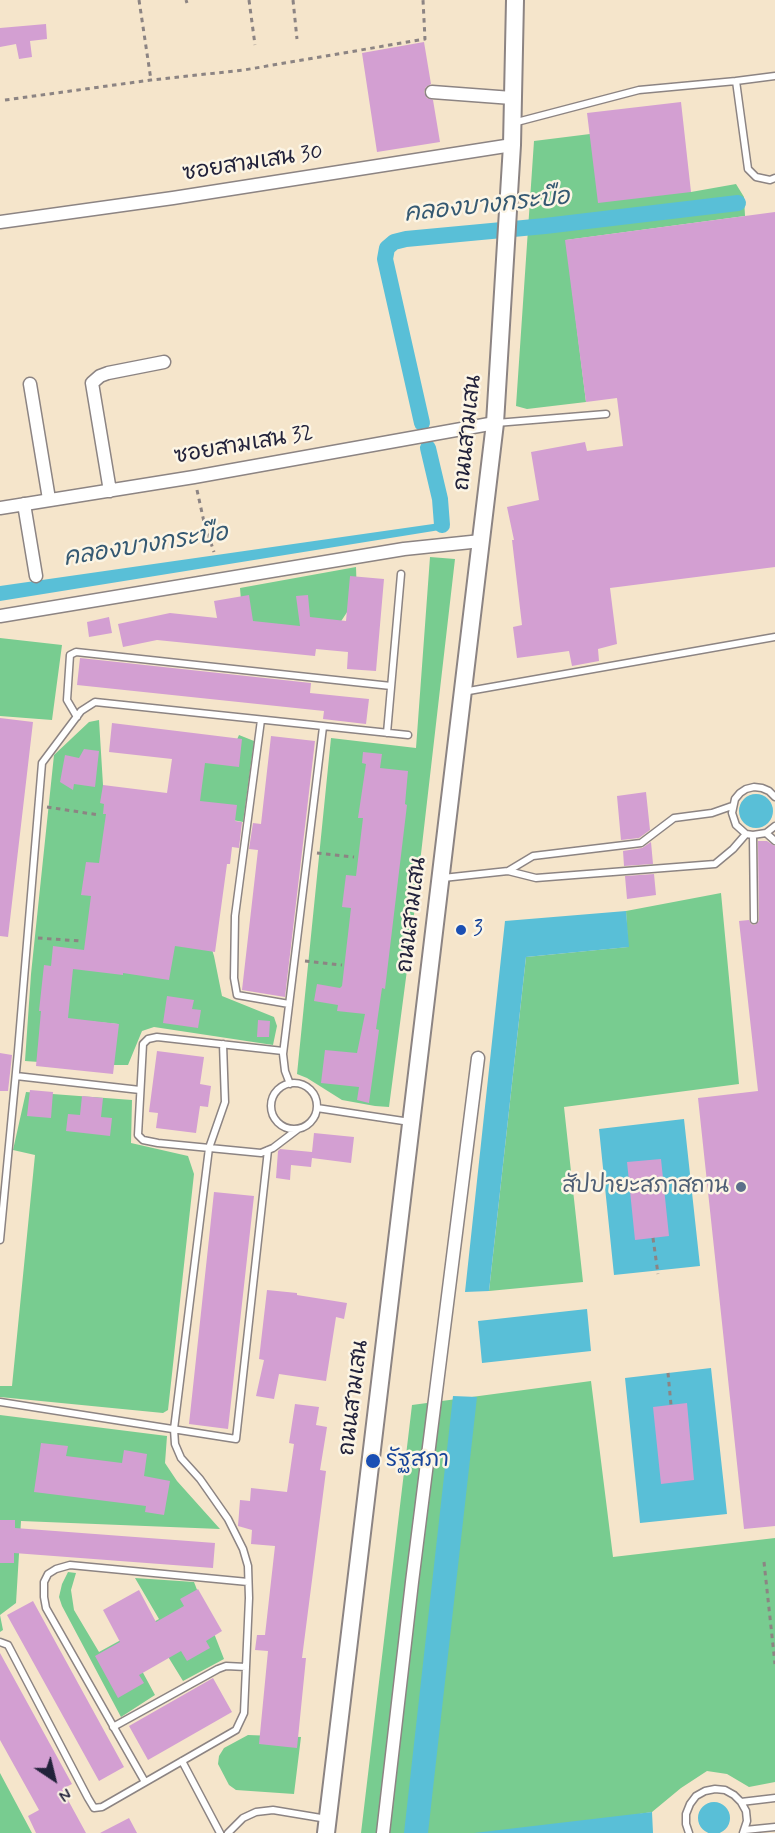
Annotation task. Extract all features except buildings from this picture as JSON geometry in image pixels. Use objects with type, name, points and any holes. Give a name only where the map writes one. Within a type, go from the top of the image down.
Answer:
[{"type":"main road","name":"ถนนสามเสน","points":[[326,1826],[495,423],[512,145],[515,0]]},
{"type":"street","points":[[432,92],[512,98]]},
{"type":"street","name":"ซอยสามเสน 30","points":[[0,222],[173,198],[512,145]]},
{"type":"street","points":[[110,491],[92,383],[108,373],[164,362]]},
{"type":"street","points":[[30,384],[49,499]]},
{"type":"street","name":"ซอยสามเสน 32","points":[[0,508],[194,477],[495,423]]},
{"type":"street","points":[[24,504],[36,576]]},
{"type":"street","points":[[0,616],[404,549],[481,541]]},
{"type":"street","points":[[383,1833],[478,1058]]},
{"type":"lane","points":[[513,123],[639,90],[775,76]]},
{"type":"lane","points":[[736,81],[748,169],[756,177],[775,179]]},
{"type":"lane","points":[[495,423],[606,414]]},
{"type":"lane","points":[[387,733],[402,574]]},
{"type":"lane","points":[[462,692],[775,637]]},
{"type":"lane","points":[[77,717],[67,700],[70,655],[76,652],[391,686]]},
{"type":"lane","points":[[0,1240],[42,763],[81,711],[95,702],[408,735]]},
{"type":"lane","points":[[261,720],[235,916],[234,978],[237,995],[289,1004]]},
{"type":"lane","points":[[290,1084],[285,1071],[284,1051],[323,727]]},
{"type":"lane","points":[[775,797],[769,791],[754,787],[740,793],[732,806],[736,825],[749,834],[766,833],[775,826]]},
{"type":"lane","points":[[508,872],[532,856],[641,843],[674,818],[712,813],[732,806]]},
{"type":"lane","points":[[766,833],[775,841]]},
{"type":"lane","points":[[440,878],[508,872],[536,878],[716,864],[749,834]]},
{"type":"lane","points":[[749,834],[754,920]]},
{"type":"lane","points":[[284,1051],[157,1037],[148,1039],[143,1044],[138,1136],[143,1140],[158,1143],[261,1153],[311,1122],[317,1108],[313,1094],[308,1088],[290,1084],[275,1094],[272,1108],[277,1122],[290,1129],[298,1129]]},
{"type":"lane","points":[[0,1642],[8,1645],[94,1808],[102,1806],[236,1730],[243,1713],[249,1598],[248,1566],[243,1549],[228,1519],[200,1479],[181,1458],[175,1444],[174,1430],[208,1148],[225,1102],[223,1044]]},
{"type":"lane","points":[[15,1076],[140,1090]]},
{"type":"lane","points":[[317,1108],[411,1122]]},
{"type":"lane","points":[[0,1402],[236,1439],[268,1150]]},
{"type":"lane","points":[[145,1782],[45,1608],[44,1582],[48,1574],[70,1565],[248,1582]]},
{"type":"lane","points":[[113,1727],[218,1668],[246,1666]]},
{"type":"lane","points":[[182,1761],[220,1833]]},
{"type":"lane","points":[[689,1833],[686,1814],[690,1804],[696,1796],[715,1789],[725,1790],[741,1802],[746,1811],[747,1821],[744,1832],[775,1827]]},
{"type":"lane","points":[[741,1802],[775,1798]]},
{"type":"lane","points":[[228,1833],[243,1818],[256,1812],[273,1810],[326,1826]]},
{"type":"path","points":[[139,0],[151,80]]},
{"type":"path","points":[[249,0],[255,45]]},
{"type":"path","points":[[293,0],[297,39]]},
{"type":"path","points":[[5,100],[244,70],[425,39],[423,0]]},
{"type":"path","points":[[194,477],[204,522],[214,552]]},
{"type":"path","points":[[38,806],[99,815]]},
{"type":"path","points":[[308,852],[354,857]]},
{"type":"path","points":[[27,937],[81,941]]},
{"type":"path","points":[[295,960],[342,965]]},
{"type":"path","points":[[653,1238],[657,1274]]},
{"type":"path","points":[[668,1373],[671,1405]]},
{"type":"path","points":[[764,1562],[775,1664]]},
{"type":"green space","points":[[590,134],[691,192],[736,184],[744,197],[745,216],[566,240],[586,402],[527,409],[516,406],[534,141]]},
{"type":"green space","points":[[430,557],[455,559],[412,932],[389,1107],[375,1106],[342,1100],[297,1074],[331,738],[416,748]]},
{"type":"green space","points":[[356,567],[357,597],[334,632],[243,625],[240,588]]},
{"type":"green space","points":[[0,638],[62,645],[52,720],[0,716]]},
{"type":"green space","points":[[99,720],[103,785],[142,855],[184,862],[214,956],[222,996],[274,1017],[277,1026],[273,1045],[154,1027],[142,1031],[128,1065],[113,1065],[118,1024],[55,1018],[39,1062],[25,1061],[31,974],[54,755],[89,722]]},
{"type":"green space","points":[[239,735],[254,741],[243,822],[191,812],[195,757],[227,762]]},
{"type":"green space","points":[[721,893],[739,1084],[564,1107],[583,1282],[489,1291],[526,957],[628,947],[626,911]]},
{"type":"green space","points":[[26,1092],[132,1100],[131,1143],[188,1156],[194,1174],[168,1410],[163,1413],[0,1397],[0,1386],[12,1386],[35,1155],[13,1150]]},
{"type":"green space","points":[[591,1381],[613,1557],[775,1538],[775,1782],[749,1787],[727,1774],[707,1771],[681,1788],[652,1812],[518,1833],[361,1833],[412,1405]]},
{"type":"green space","points":[[0,1415],[167,1436],[165,1463],[177,1481],[220,1529],[21,1521],[16,1603],[0,1615]]},
{"type":"green space","points":[[68,1572],[76,1573],[71,1590],[74,1610],[99,1652],[159,1619],[135,1578],[194,1582],[224,1659],[183,1681],[167,1655],[141,1669],[155,1695],[121,1717],[62,1606],[59,1597]]},
{"type":"green space","points":[[0,1615],[3,1630],[0,1632]]},
{"type":"green space","points":[[248,1735],[301,1737],[294,1794],[236,1790],[229,1785],[218,1764],[219,1756],[224,1748]]},
{"type":"green space","points":[[0,1773],[32,1833],[0,1833]]},
{"type":"water","points":[[447,522],[446,529],[0,601],[0,586]]},
{"type":"water","points":[[756,794],[768,799],[773,811],[768,823],[756,828],[744,823],[739,811],[744,799]]},
{"type":"water","points":[[626,911],[629,947],[526,957],[489,1291],[465,1292],[505,921]]},
{"type":"water","points":[[684,1119],[700,1266],[614,1275],[599,1129]]},
{"type":"water","points":[[587,1309],[591,1351],[482,1363],[478,1321]]},
{"type":"water","points":[[711,1368],[727,1514],[640,1523],[625,1378]]},
{"type":"water","points":[[453,1396],[477,1397],[428,1833],[404,1833]]},
{"type":"water","points":[[714,1802],[726,1806],[730,1818],[726,1830],[714,1834],[702,1830],[698,1818],[702,1806]]},
{"type":"water","points":[[652,1812],[653,1833],[474,1833]]},
{"type":"waterway","name":"คลองบางกระบือ","points":[[422,423],[385,259],[387,248],[394,242],[738,203]]},
{"type":"waterway","name":"คลองบางกระบือ","points":[[428,448],[440,499],[442,525]]},
{"type":"place","name":"3","points":[[461,930]]},
{"type":"place","name":"สัปปายะสภาสถาน","points":[[741,1187]]},
{"type":"place","name":"รัฐสภา","points":[[373,1461]]}]
